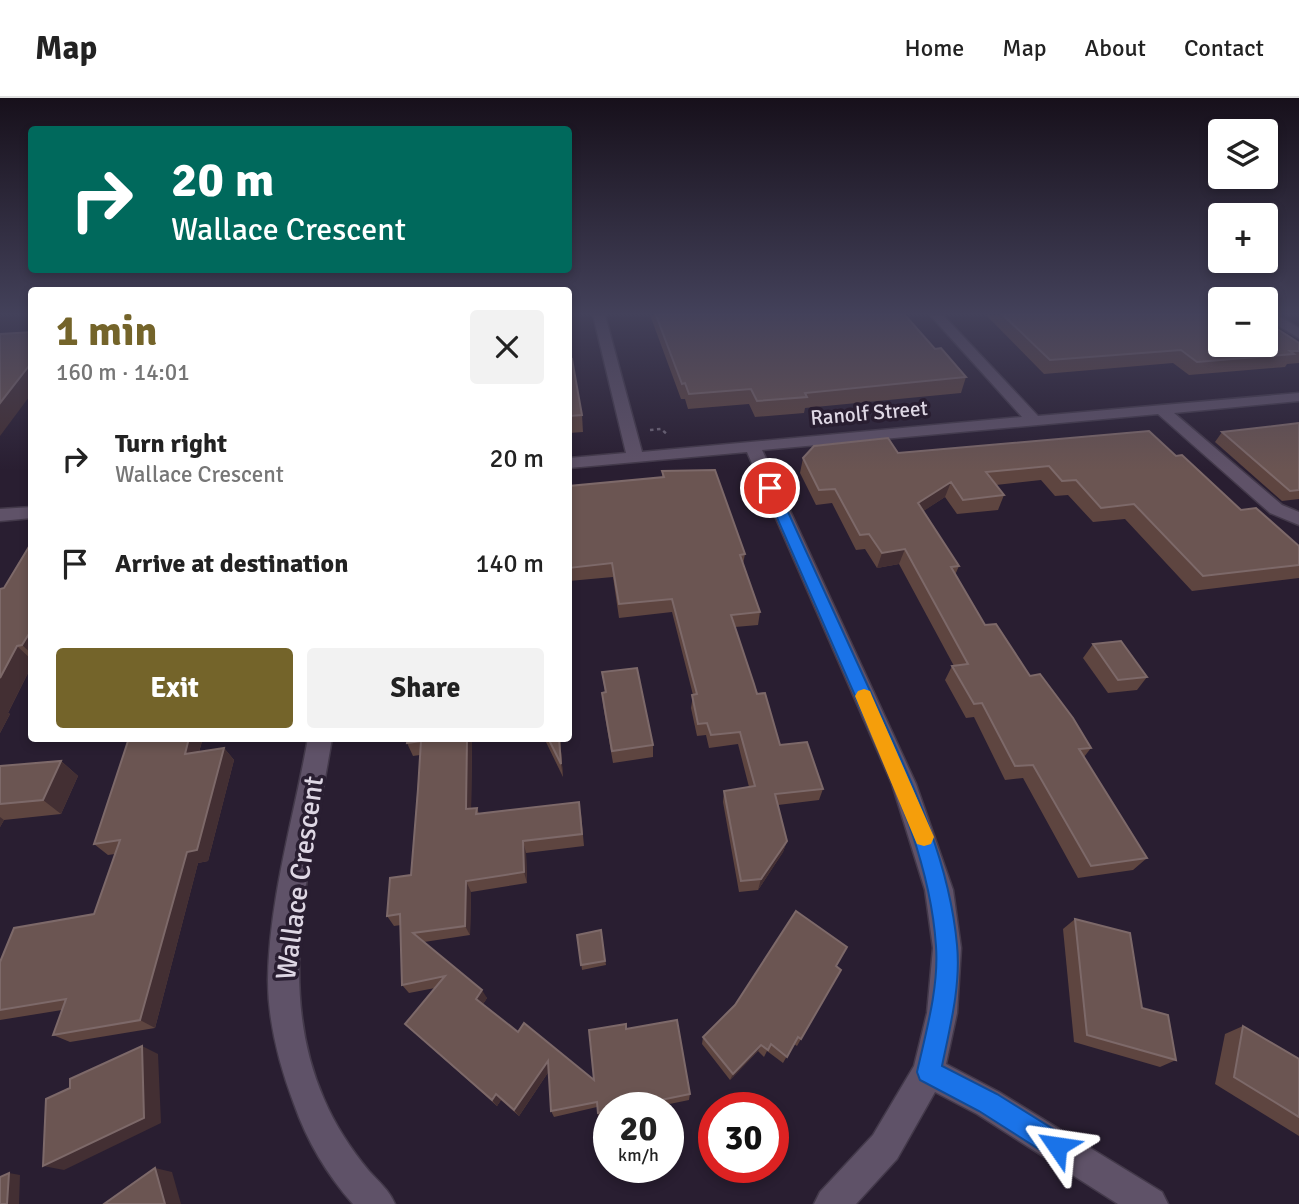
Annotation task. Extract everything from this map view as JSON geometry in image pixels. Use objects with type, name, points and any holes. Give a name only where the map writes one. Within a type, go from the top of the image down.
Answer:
[{"type":"street","points":[[612,367],[635,457]]},
{"type":"street","points":[[984,367],[1034,421]]},
{"type":"street","name":"Ranolf Street","points":[[572,463],[1299,397]]},
{"type":"street","points":[[1162,410],[1276,509],[1299,519]]},
{"type":"street","points":[[751,446],[904,784],[939,890],[947,948],[942,1013],[929,1072],[885,1147],[832,1204]]},
{"type":"street","points":[[0,514],[28,512]]},
{"type":"street","name":"Wallace Crescent","points":[[319,742],[285,944],[284,997],[292,1044],[307,1101],[331,1147],[361,1189],[377,1204]]},
{"type":"street","points":[[929,1072],[988,1103],[1150,1204]]},
{"type":"building","points":[[0,367],[28,367],[28,367],[0,403]]},
{"type":"building","points":[[572,367],[573,367],[582,415],[572,416]]},
{"type":"building","points":[[675,367],[957,367],[966,377],[805,393],[807,397],[757,401],[751,389],[689,394],[685,383],[682,384]]},
{"type":"building","points":[[1299,423],[1299,490],[1290,491],[1222,432]]},
{"type":"building","points":[[1149,431],[1176,456],[1182,455],[1241,510],[1256,508],[1299,546],[1299,565],[1203,576],[1134,504],[1101,508],[1076,480],[1062,481],[1049,466],[986,472],[1004,495],[963,500],[951,482],[918,503],[959,566],[951,567],[985,625],[996,624],[1030,676],[1040,674],[1073,718],[1091,748],[1079,749],[1147,858],[1091,866],[1033,765],[1015,766],[982,703],[974,704],[952,666],[968,664],[905,549],[882,553],[869,534],[860,535],[835,489],[819,490],[803,458],[814,446],[888,438],[898,453]]},
{"type":"building","points":[[715,470],[745,554],[740,555],[760,612],[731,615],[757,694],[765,693],[780,745],[807,742],[823,789],[775,794],[787,841],[761,879],[741,881],[724,791],[755,786],[740,732],[711,735],[707,723],[698,724],[692,695],[697,694],[672,599],[619,604],[612,563],[572,568],[572,486],[664,477],[662,471]]},
{"type":"building","points":[[28,548],[28,635],[22,645],[17,646],[0,678],[0,589],[4,588]]},
{"type":"building","points":[[1121,641],[1147,677],[1118,680],[1093,644]]},
{"type":"building","points":[[637,668],[653,745],[612,751],[602,693],[606,692],[602,672]]},
{"type":"building","points":[[128,742],[188,742],[185,754],[224,748],[197,850],[187,852],[140,1020],[53,1035],[66,999],[0,1010],[0,962],[14,928],[94,914],[120,840],[94,844]]},
{"type":"building","points":[[421,742],[467,742],[466,809],[477,808],[476,814],[579,802],[582,834],[523,841],[524,872],[466,881],[465,926],[413,933],[482,990],[476,999],[518,1032],[524,1023],[594,1080],[589,1030],[626,1024],[626,1029],[677,1020],[690,1094],[593,1092],[593,1103],[551,1111],[548,1061],[514,1110],[496,1094],[492,1100],[405,1024],[445,976],[402,985],[400,914],[387,916],[390,878],[411,875]]},
{"type":"building","points":[[550,742],[559,742],[561,764]]},
{"type":"building","points":[[61,761],[43,800],[0,804],[0,766]]},
{"type":"building","points":[[796,911],[847,947],[836,966],[841,970],[801,1039],[798,1037],[787,1057],[771,1044],[768,1050],[761,1045],[733,1074],[703,1037],[735,1005]]},
{"type":"building","points":[[1075,919],[1130,933],[1142,1008],[1168,1015],[1176,1060],[1087,1035]]},
{"type":"building","points":[[601,930],[605,961],[581,965],[577,935]]},
{"type":"building","points":[[1243,1026],[1299,1059],[1299,1117],[1234,1077]]},
{"type":"building","points":[[142,1046],[144,1118],[43,1166],[46,1099],[70,1088],[70,1079]]},
{"type":"building","points":[[155,1168],[165,1204],[104,1204]]},
{"type":"building","points":[[9,1173],[7,1204],[0,1204],[0,1177]]},
{"type":"slow traffic","points":[[864,696],[904,784],[924,837]]},
{"type":"route","points":[[770,488],[904,784],[939,890],[947,948],[942,1013],[929,1072],[988,1103],[1057,1146]]}]
